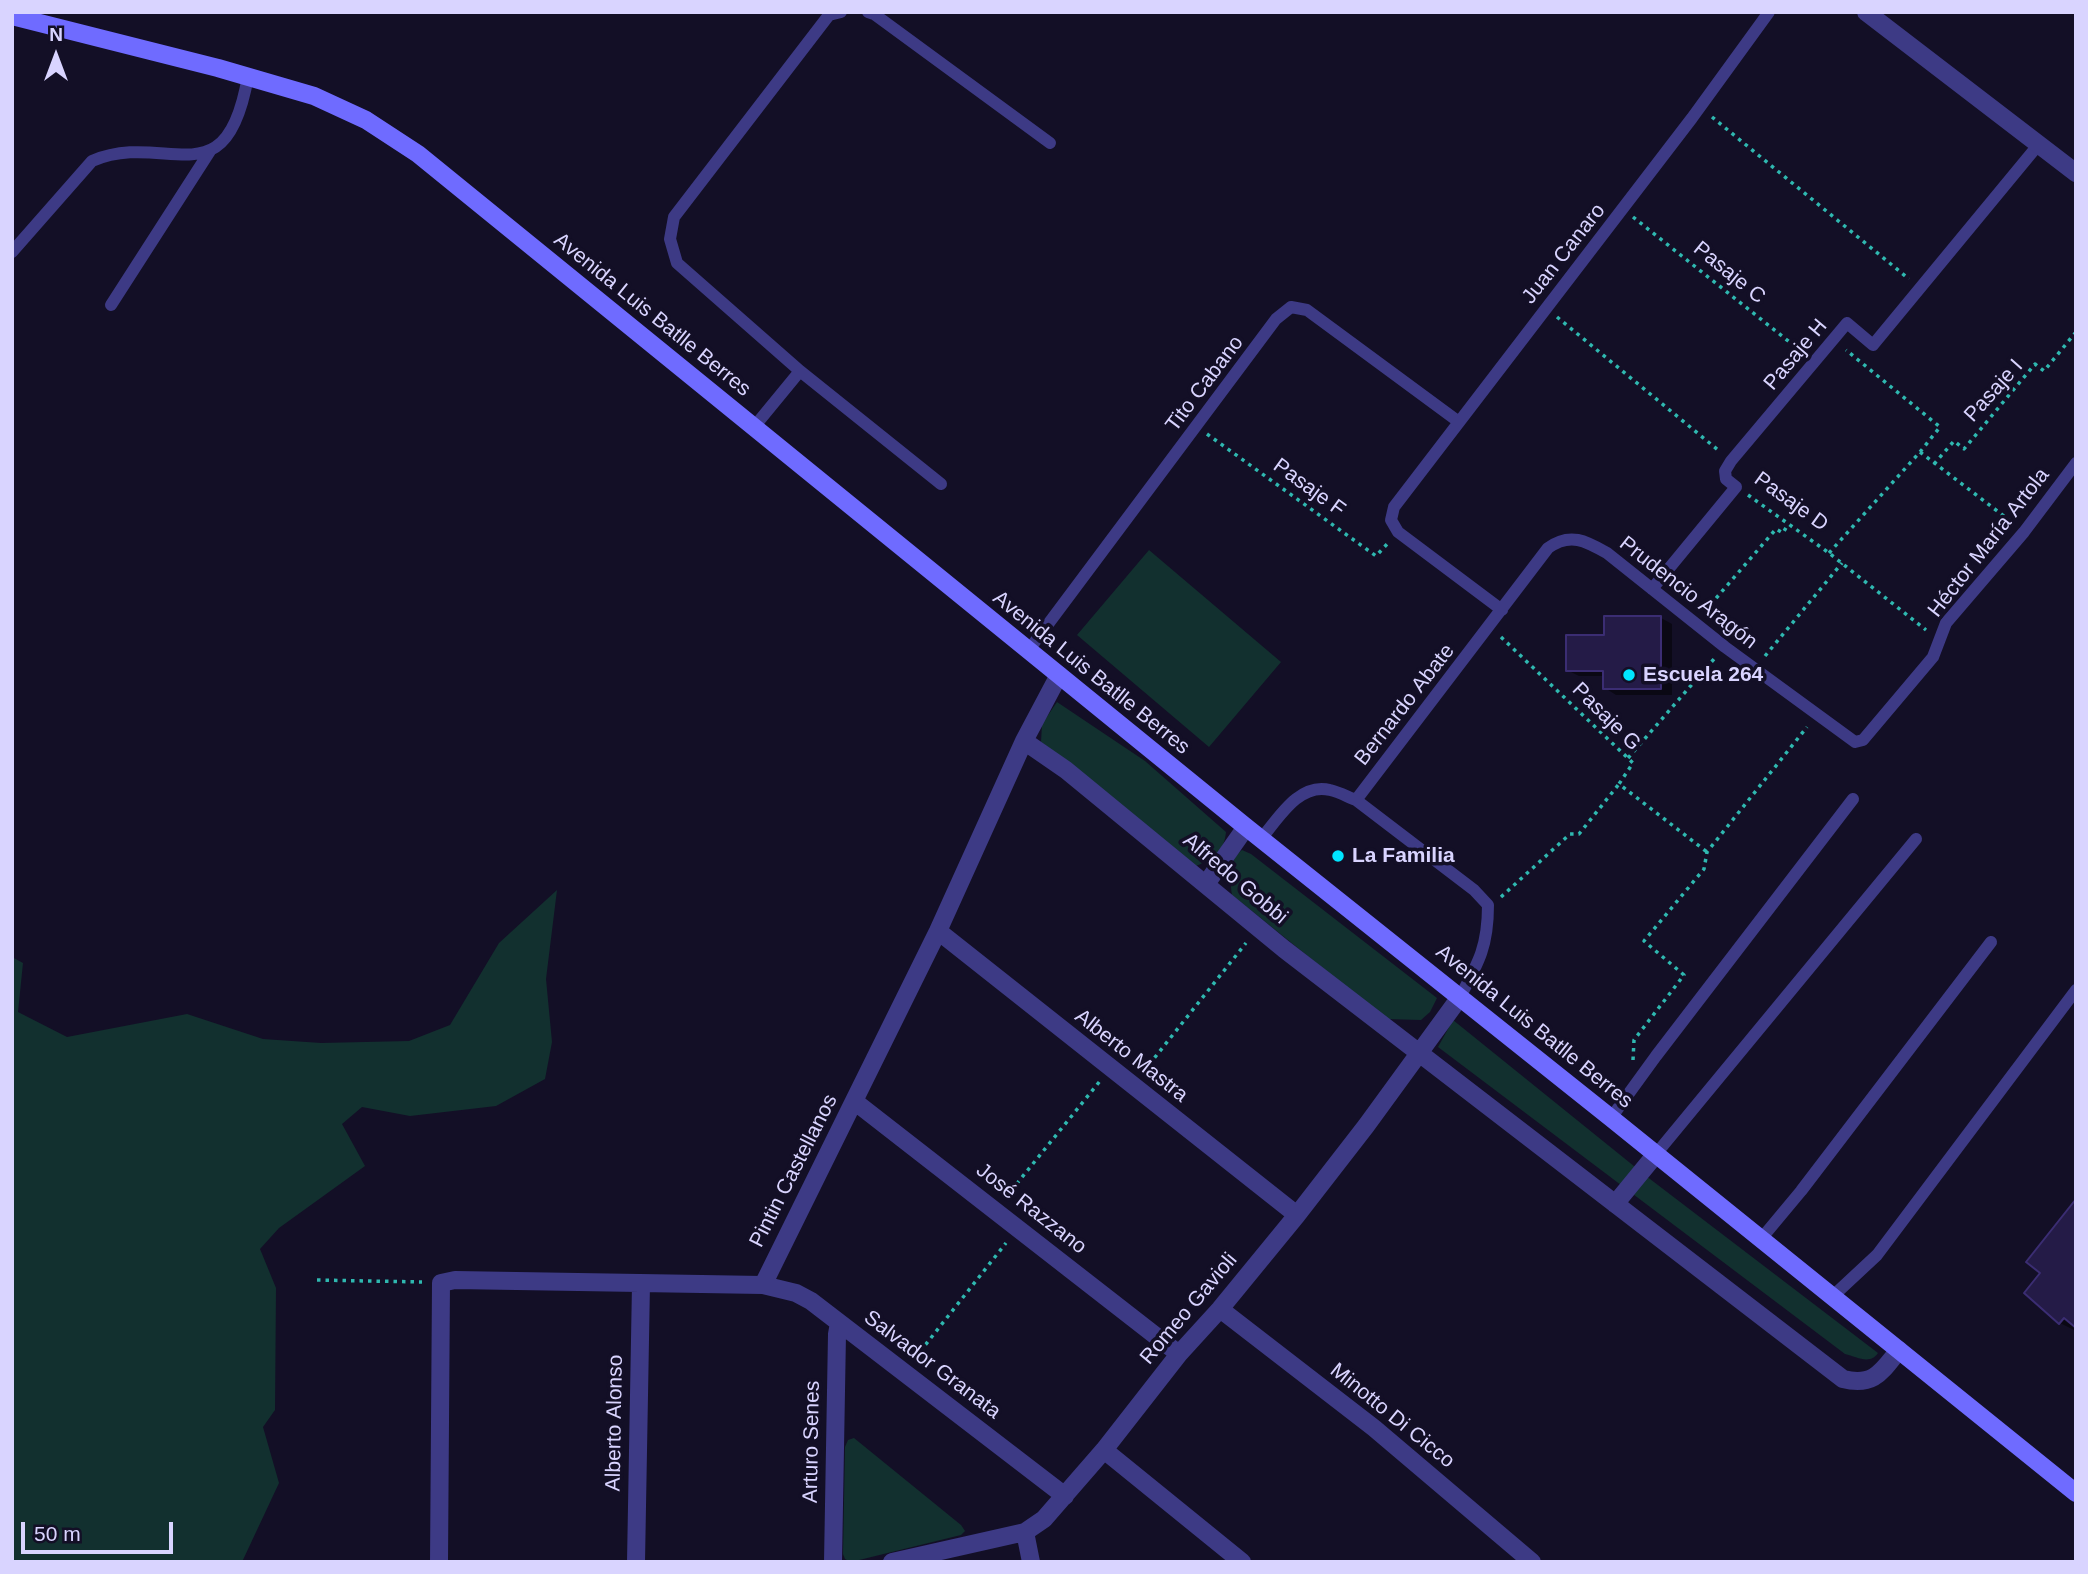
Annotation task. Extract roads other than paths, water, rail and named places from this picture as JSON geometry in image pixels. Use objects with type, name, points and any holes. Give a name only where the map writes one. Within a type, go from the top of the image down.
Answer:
[{"type":"main road","name":"Avenida Luis Batlle Berres","points":[[12,16],[248,76],[324,100],[366,120],[418,153],[1028,651],[2076,1493]]},
{"type":"street","points":[[1866,12],[2076,173]]},
{"type":"street","name":"Pintin Castellanos","points":[[763,1285],[938,931],[1024,741],[1059,675]]},
{"type":"street","name":"Alfredo Gobbi","points":[[1024,741],[1066,769],[1260,929],[1843,1380],[1856,1383],[1869,1380],[1880,1374],[1899,1350]]},
{"type":"street","points":[[1206,884],[1246,827]]},
{"type":"street","name":"Alberto Mastra","points":[[938,931],[1297,1215]]},
{"type":"street","name":"Romeo Gavioli","points":[[892,1562],[1025,1532],[1044,1519],[1297,1215],[1460,997]]},
{"type":"street","name":"José Razzano","points":[[854,1101],[1179,1354]]},
{"type":"street","points":[[1615,1203],[1656,1154]]},
{"type":"street","points":[[439,1562],[441,1283],[455,1280],[763,1285]]},
{"type":"street","name":"Alberto Alonso","points":[[636,1562],[640,1284]]},
{"type":"street","name":"Salvador Granata","points":[[763,1285],[796,1293],[811,1301],[1065,1496]]},
{"type":"street","name":"Minotto Di Cicco","points":[[1220,1309],[1374,1428],[1532,1562]]},
{"type":"street","name":"Arturo Senes","points":[[833,1562],[839,1323]]},
{"type":"street","points":[[1104,1450],[1242,1562]]},
{"type":"street","points":[[1025,1532],[1031,1562]]},
{"type":"lane","points":[[841,12],[829,15],[674,217],[670,239],[677,262],[800,370],[941,484]]},
{"type":"lane","points":[[868,12],[874,13],[1050,143]]},
{"type":"lane","name":"Juan Canaro","points":[[1502,610],[1398,532],[1391,520],[1394,508],[1624,209],[1769,12]]},
{"type":"lane","points":[[111,304],[209,152],[236,124],[243,107],[248,76]]},
{"type":"lane","name":"Pasaje H","points":[[1731,461],[1847,323],[1873,345],[2039,144]]},
{"type":"lane","points":[[12,252],[92,161],[106,155],[125,152],[180,156],[209,152]]},
{"type":"lane","name":"Tito Cabano","points":[[1028,651],[1276,319],[1291,307],[1307,310],[1459,422]]},
{"type":"lane","points":[[754,427],[800,370]]},
{"type":"lane","name":"Pasaje D","points":[[1652,589],[1736,486],[1726,479],[1725,471],[1731,461]]},
{"type":"lane","name":"Héctor María Artola","points":[[1856,742],[1863,740],[1933,657],[1946,623],[2024,532],[2076,463]]},
{"type":"lane","name":"Prudencio Aragón","points":[[1558,541],[1574,539],[1589,542],[1607,553],[1725,647],[1856,742]]},
{"type":"lane","name":"Bernardo Abate","points":[[1356,800],[1490,628],[1548,548],[1558,541]]},
{"type":"lane","points":[[1261,839],[1300,794],[1328,789],[1356,800],[1474,890],[1488,905],[1488,924],[1482,957],[1460,997]]},
{"type":"lane","points":[[1611,1118],[1853,799]]},
{"type":"lane","points":[[1656,1154],[1916,839]]},
{"type":"lane","points":[[1761,1238],[1801,1191],[1991,942]]},
{"type":"lane","points":[[1833,1296],[1877,1255],[2076,990]]},
{"type":"place","name":"Escuela 264","points":[[1629,675]]},
{"type":"place","name":"La Familia","points":[[1338,856]]}]
